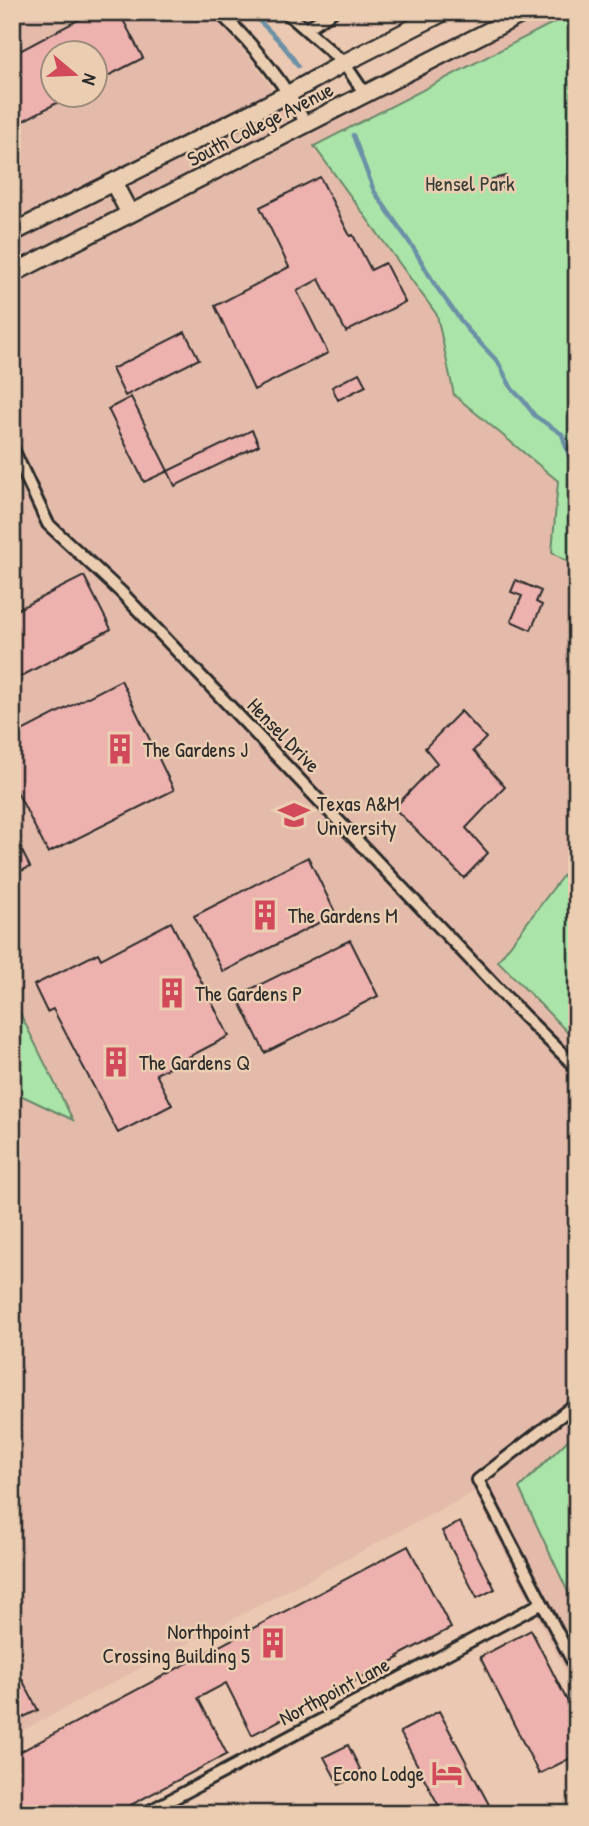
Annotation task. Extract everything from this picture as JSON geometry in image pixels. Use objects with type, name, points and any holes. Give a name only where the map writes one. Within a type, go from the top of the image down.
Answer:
[{"type":"main road","name":"South College Avenue","points":[[12,233],[444,12]]},
{"type":"main road","name":"South College Avenue","points":[[12,274],[526,12]]},
{"type":"main road","points":[[113,182],[130,214]]},
{"type":"street","points":[[219,12],[242,35],[290,93],[306,124]]},
{"type":"street","points":[[285,12],[344,63],[365,94]]},
{"type":"street","points":[[306,29],[332,12]]},
{"type":"street","name":"Hensel Drive","points":[[12,447],[48,524],[121,592],[523,1015],[577,1068]]},
{"type":"street","points":[[577,1403],[478,1480],[577,1670]]},
{"type":"street","name":"Northpoint Lane","points":[[144,1814],[542,1603]]},
{"type":"shaded area","name":"Texas A&M University","points":[[12,12],[209,12],[233,35],[268,82],[297,137],[547,12],[577,12],[577,1694],[474,1492],[12,1736]]},
{"type":"green space","name":"Hensel Park","points":[[577,12],[577,568],[552,552],[558,481],[454,395],[437,315],[314,146]]},
{"type":"green space","points":[[577,857],[577,1042],[498,961]]},
{"type":"green space","points":[[12,997],[73,1120],[12,1091]]},
{"type":"green space","points":[[577,1431],[577,1611],[519,1488]]},
{"type":"building","points":[[93,12],[119,12],[143,58],[108,76],[108,38],[44,38]]},
{"type":"building","points":[[38,41],[38,108],[47,108],[19,123],[12,110],[12,55]]},
{"type":"building","points":[[505,176],[502,188],[495,190],[490,185],[492,179]]},
{"type":"building","points":[[320,177],[371,270],[385,263],[405,302],[346,332],[319,279],[297,291],[328,353],[254,390],[215,306],[289,267],[260,207]]},
{"type":"building","points":[[185,332],[199,359],[125,396],[112,369]]},
{"type":"building","points":[[359,373],[366,386],[338,400],[332,387]]},
{"type":"building","points":[[131,397],[168,471],[144,482],[108,409]]},
{"type":"building","points":[[252,430],[259,445],[175,486],[168,471]]},
{"type":"building","points":[[84,576],[111,629],[12,681],[12,612]]},
{"type":"building","points":[[516,580],[541,591],[536,602],[542,605],[531,630],[511,621],[522,596],[511,592]]},
{"type":"building","points":[[121,680],[174,790],[48,853],[12,782],[12,736]]},
{"type":"building","points":[[461,711],[486,738],[473,751],[505,787],[466,828],[488,853],[464,878],[394,808],[437,763],[425,748]]},
{"type":"building","points":[[12,831],[30,867],[12,875]]},
{"type":"building","name":"The Gardens M","points":[[308,857],[336,914],[223,972],[194,916]]},
{"type":"building","points":[[171,922],[229,1036],[156,1074],[172,1105],[118,1133],[53,1009],[47,1012],[34,985],[98,953],[101,959]]},
{"type":"building","points":[[350,940],[378,996],[265,1053],[237,996]]},
{"type":"building","points":[[460,1522],[495,1589],[477,1598],[442,1531]]},
{"type":"building","points":[[408,1546],[451,1628],[252,1735],[226,1683],[198,1698],[227,1754],[114,1814],[12,1814],[12,1756]]},
{"type":"building","points":[[531,1630],[577,1720],[577,1755],[539,1774],[480,1657]]},
{"type":"building","points":[[12,1660],[38,1710],[12,1723]]},
{"type":"building","name":"Econo Lodge","points":[[439,1711],[494,1814],[443,1814],[400,1732]]},
{"type":"building","points":[[348,1745],[362,1773],[339,1785],[324,1757]]},
{"type":"waterway","points":[[250,12],[282,44],[298,66]]},
{"type":"waterway","points":[[353,135],[374,191],[435,285],[467,329],[498,362],[512,389],[535,416],[562,434],[570,459],[577,465]]},
{"type":"place","name":"The Gardens J","points":[[120,749]]},
{"type":"place","name":"Texas A&M University","points":[[294,815]]},
{"type":"place","name":"The Gardens M","points":[[265,915]]},
{"type":"place","name":"The Gardens P","points":[[172,993]]},
{"type":"place","name":"The Gardens Q","points":[[116,1062]]},
{"type":"place","name":"Northpoint Crossing Building 5","points":[[273,1643]]},
{"type":"place","name":"Econo Lodge","points":[[447,1773]]}]
